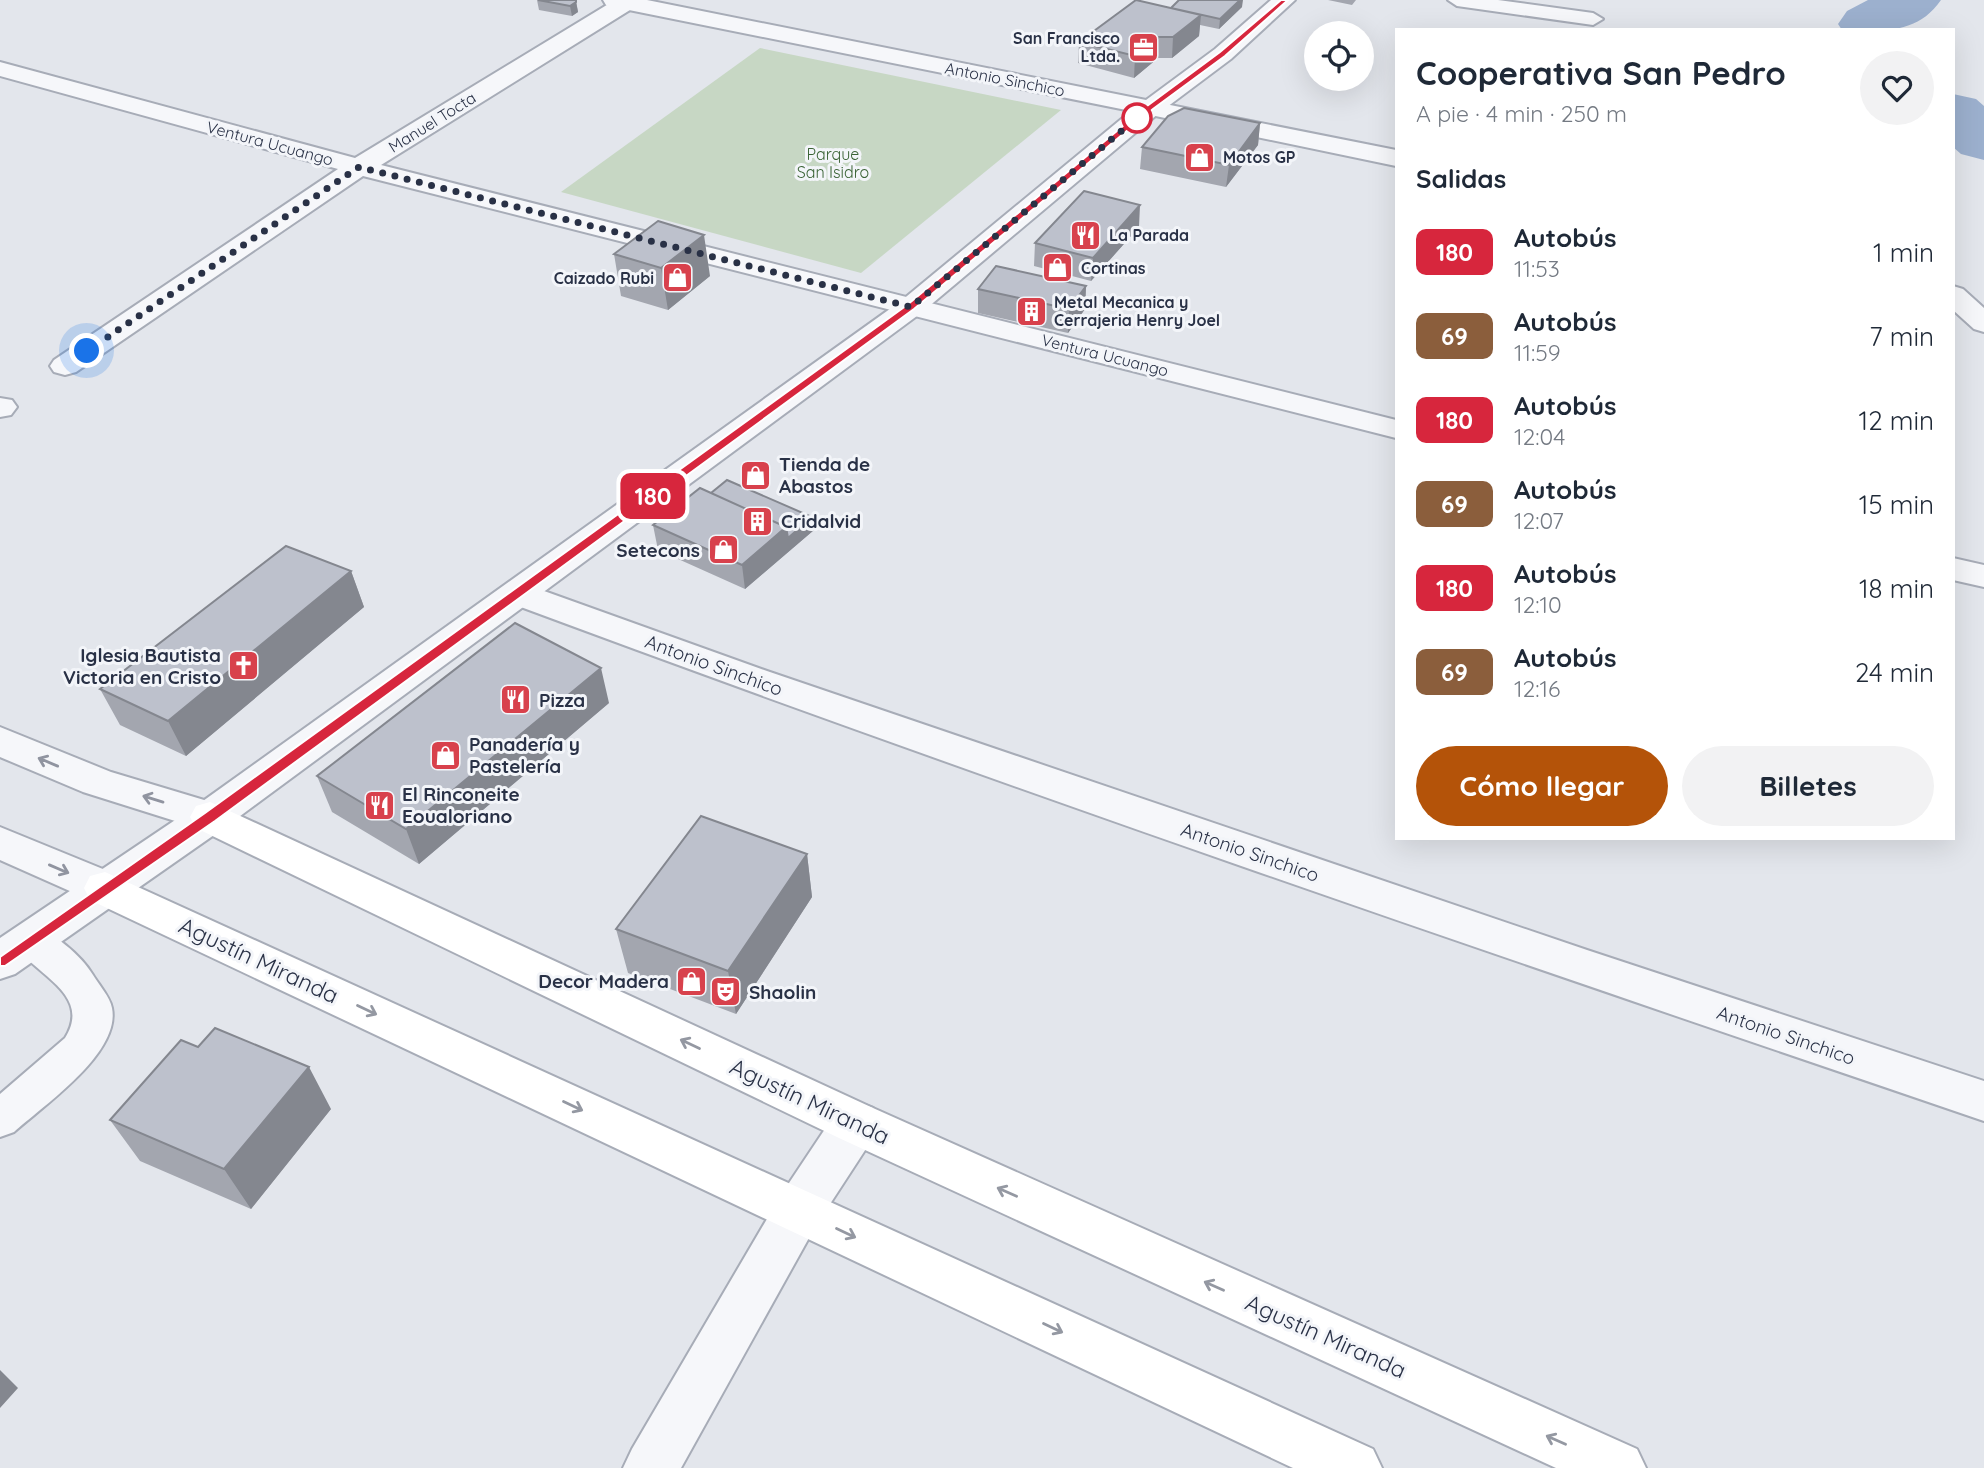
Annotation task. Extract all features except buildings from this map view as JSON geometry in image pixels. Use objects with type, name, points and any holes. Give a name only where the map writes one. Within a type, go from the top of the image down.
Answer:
[{"type":"main road","name":"Agustín Miranda","points":[[210,817],[856,1123],[1618,1468]]},
{"type":"main road","name":"Agustín Miranda","points":[[105,888],[1354,1468]]},
{"type":"street","points":[[15,951],[210,817],[911,307],[1150,108],[1223,54],[1284,0]]},
{"type":"street","name":"Antonio Sinchico","points":[[623,1],[1395,158]]},
{"type":"street","name":"Manuel Tocta","points":[[65,366],[359,167],[623,1]]},
{"type":"street","name":"Ventura Ucuango","points":[[0,69],[359,167],[1395,429]]},
{"type":"street","points":[[1955,297],[1984,323]]},
{"type":"street","points":[[1955,569],[1984,576]]},
{"type":"street","name":"Antonio Sinchico","points":[[519,594],[754,680],[1584,967],[1984,1101]]},
{"type":"street","name":"Agustín Miranda","points":[[0,741],[97,782],[210,817]]},
{"type":"street","name":"Agustín Miranda","points":[[0,843],[105,888]]},
{"type":"street","points":[[650,1468],[798,1211],[856,1123]]},
{"type":"lane","points":[[1457,0],[1593,19]]},
{"type":"lane","points":[[0,1119],[79,1051],[90,1032],[93,1009],[74,976],[15,951]]},
{"type":"green space","name":"Parque San Isidro","points":[[760,48],[1061,110],[861,273],[561,192]]},
{"type":"waterway","points":[[1871,28],[1868,24],[1912,0]]},
{"type":"waterway","points":[[1955,115],[1984,140]]},
{"type":"bus line","name":"180","points":[[0,961],[210,817],[911,307],[1150,108],[1223,54],[1284,0]]},
{"type":"place","name":"San Francisco Ltda.","points":[[1143,47]]},
{"type":"place","name":"Motos GP","points":[[1200,157]]},
{"type":"place","name":"La Parada","points":[[1086,235]]},
{"type":"place","name":"Cortinas","points":[[1058,268]]},
{"type":"place","name":"Caizado Rubi","points":[[677,278]]},
{"type":"place","name":"Metal Mecanica y Cerrajeria Henry Joel","points":[[1031,311]]},
{"type":"place","name":"Tienda de Abastos","points":[[756,475]]},
{"type":"place","name":"Cridalvid","points":[[758,521]]},
{"type":"place","name":"Setecons","points":[[723,550]]},
{"type":"place","name":"Iglesia Bautista Victoria en Cristo","points":[[244,666]]},
{"type":"place","name":"Pizza","points":[[516,700]]},
{"type":"place","name":"Panadería y Pastelería","points":[[446,755]]},
{"type":"place","name":"El Rinconeite Eoualoriano","points":[[379,805]]},
{"type":"place","name":"Decor Madera","points":[[692,981]]},
{"type":"place","name":"Shaolin","points":[[726,992]]},
{"type":"route","points":[[87,351],[359,167],[911,307],[1137,118]]}]
